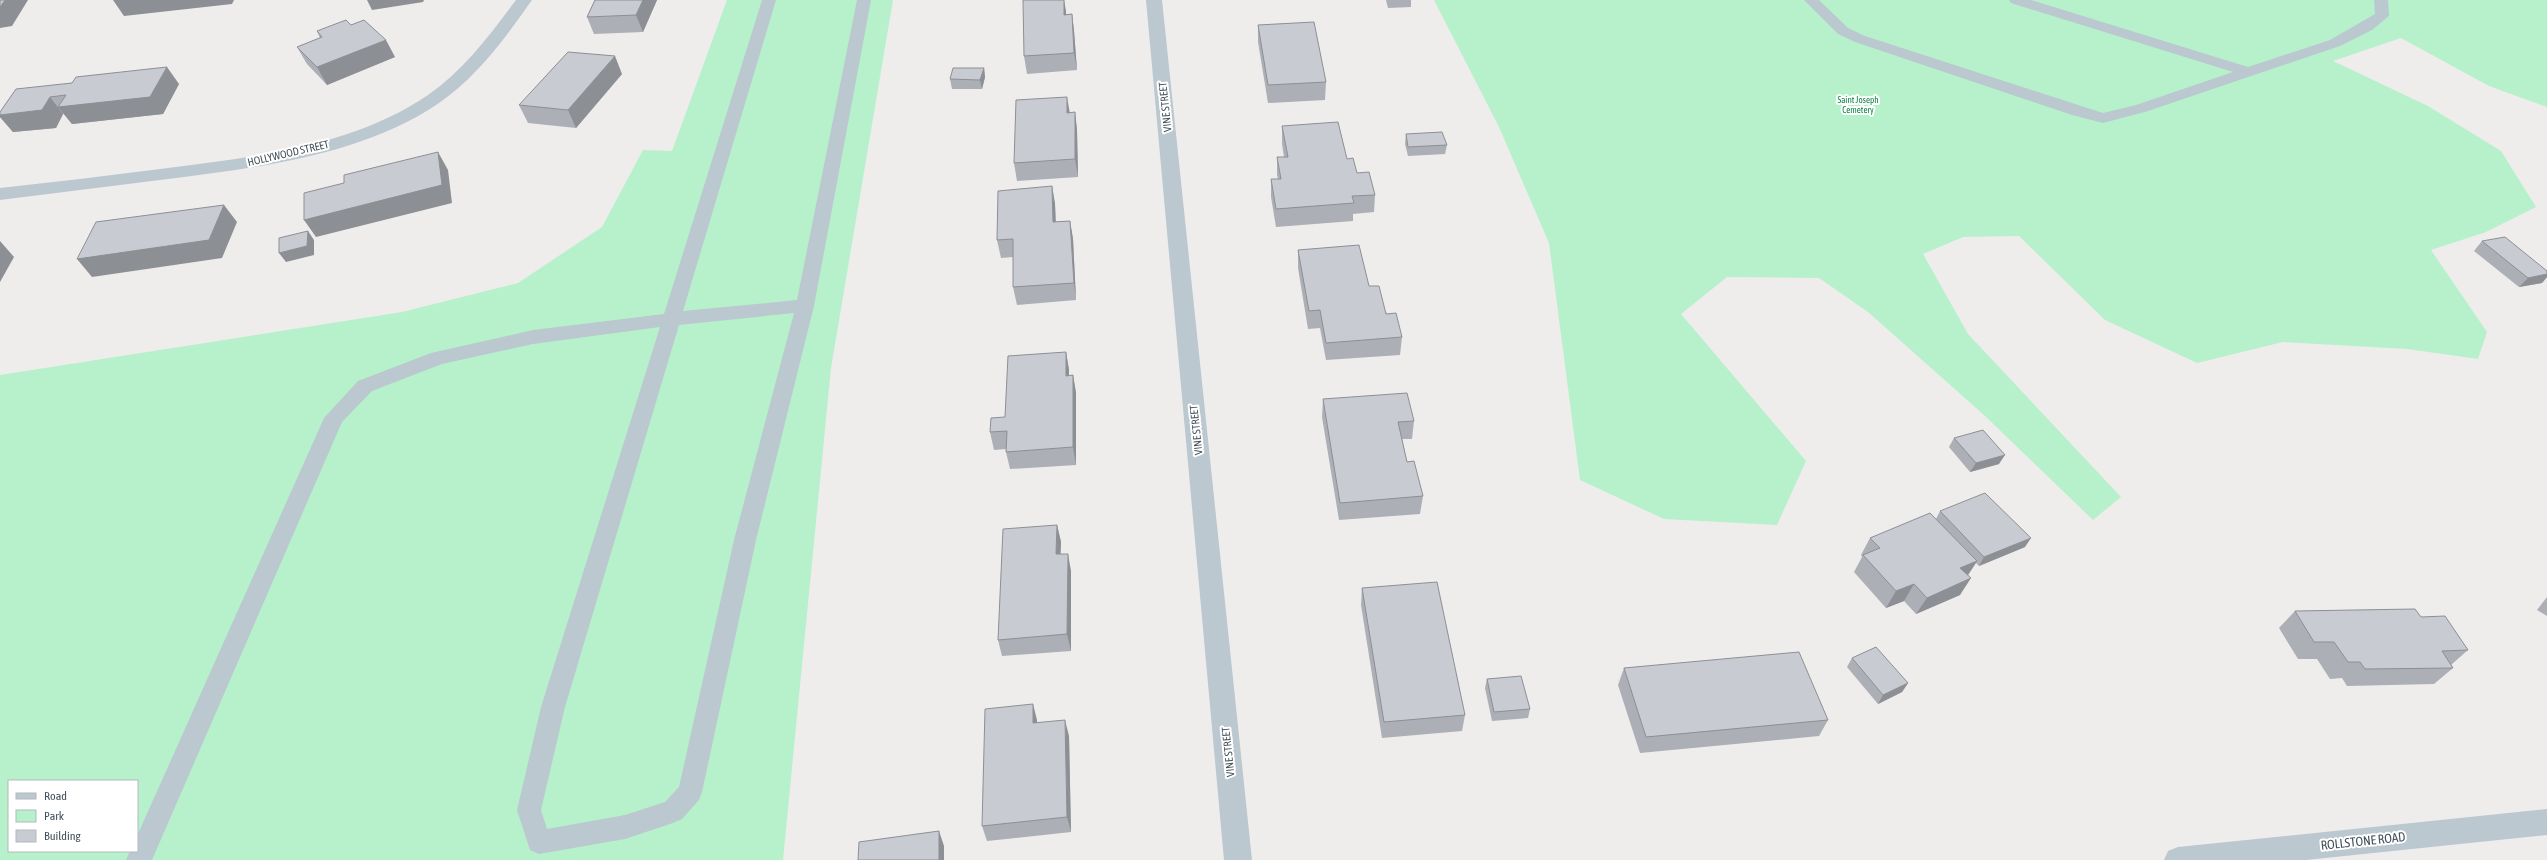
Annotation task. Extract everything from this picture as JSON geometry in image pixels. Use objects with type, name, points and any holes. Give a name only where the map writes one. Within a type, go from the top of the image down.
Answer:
[{"type":"street","name":"HOLLYWOOD STREET","points":[[0,194],[252,162],[312,148],[376,129],[416,111],[464,76],[486,51],[524,0]]},
{"type":"street","name":"VINE STREET","points":[[1154,0],[1238,860]]},
{"type":"street","name":"ROLLSTONE ROAD","points":[[2178,860],[2547,822]]},
{"type":"lane","points":[[770,0],[671,318],[554,707],[529,810],[539,842],[625,827],[673,811],[690,792],[746,540],[805,306],[864,0]]},
{"type":"lane","points":[[1811,0],[1843,32],[1860,39],[2078,112],[2103,118],[2142,108],[2326,47],[2365,29],[2382,16],[2381,0]]},
{"type":"lane","points":[[2016,0],[2248,72]]},
{"type":"lane","points":[[139,860],[334,418],[365,386],[438,358],[526,338],[671,318],[805,306]]},
{"type":"green space","points":[[727,0],[893,0],[831,368],[783,860],[0,860],[0,375],[402,312],[518,283],[602,227],[643,150],[672,151]]},
{"type":"green space","name":"Saint Joseph Cemetery","points":[[1434,0],[2547,0],[2547,107],[2489,86],[2401,38],[2333,61],[2428,106],[2501,151],[2536,207],[2486,232],[2431,250],[2487,332],[2478,359],[2407,349],[2283,342],[2197,363],[2105,320],[2019,236],[1963,237],[1923,254],[1968,334],[2121,497],[2093,520],[1984,415],[1868,312],[1819,278],[1727,277],[1681,314],[1806,461],[1777,525],[1664,519],[1580,480],[1549,243],[1499,127]]},
{"type":"building","points":[[0,0],[5,0],[0,7]]},
{"type":"building","points":[[595,0],[643,0],[636,15],[587,17]]},
{"type":"building","points":[[1023,0],[1064,0],[1064,15],[1072,14],[1074,53],[1024,56]]},
{"type":"building","points":[[346,20],[351,25],[364,20],[386,40],[317,67],[297,47],[322,37],[317,31]]},
{"type":"building","points":[[1314,22],[1326,82],[1268,85],[1258,25]]},
{"type":"building","points":[[568,52],[615,56],[568,110],[519,105]]},
{"type":"building","points":[[167,67],[150,97],[58,107],[66,95],[50,97],[42,110],[0,115],[0,112],[16,89],[72,83],[76,77]]},
{"type":"building","points":[[953,68],[984,68],[980,80],[950,79]]},
{"type":"building","points":[[1067,97],[1067,113],[1075,112],[1075,159],[1014,163],[1016,100]]},
{"type":"building","points":[[1338,122],[1347,159],[1353,158],[1357,173],[1369,172],[1375,195],[1352,196],[1354,203],[1276,209],[1271,179],[1281,179],[1277,157],[1288,157],[1282,126]]},
{"type":"building","points":[[1442,132],[1447,145],[1408,147],[1406,134]]},
{"type":"building","points":[[438,152],[442,185],[304,220],[304,193],[344,183],[344,175]]},
{"type":"building","points":[[1052,186],[1053,222],[1070,221],[1074,283],[1013,287],[1013,239],[997,240],[998,191]]},
{"type":"building","points":[[224,205],[209,240],[77,259],[96,222]]},
{"type":"building","points":[[308,231],[307,246],[279,253],[279,238]]},
{"type":"building","points":[[2505,237],[2547,271],[2547,274],[2528,278],[2482,241]]},
{"type":"building","points":[[1359,245],[1369,286],[1379,286],[1386,314],[1396,313],[1402,337],[1326,343],[1320,310],[1309,311],[1298,250]]},
{"type":"building","points":[[1066,352],[1066,376],[1073,375],[1073,447],[1006,452],[1007,431],[990,432],[991,418],[1005,417],[1008,356]]},
{"type":"building","points":[[1407,393],[1414,421],[1398,422],[1407,462],[1414,461],[1423,496],[1340,503],[1323,399]]},
{"type":"building","points":[[1983,430],[2005,455],[1976,463],[1954,438]]},
{"type":"building","points":[[1985,493],[2031,538],[1984,557],[1940,511]]},
{"type":"building","points":[[1930,513],[1977,561],[1960,568],[1971,578],[1927,598],[1914,584],[1896,591],[1863,555],[1880,548],[1870,538]]},
{"type":"building","points":[[1057,525],[1056,554],[1068,554],[1067,634],[998,640],[1003,529]]},
{"type":"building","points":[[1437,582],[1465,715],[1384,722],[1362,588]]},
{"type":"building","points":[[2415,609],[2421,617],[2445,616],[2468,650],[2442,651],[2453,668],[2365,669],[2360,662],[2348,662],[2334,642],[2314,642],[2295,611]]},
{"type":"building","points":[[1876,647],[1908,683],[1883,695],[1852,658]]},
{"type":"building","points":[[1799,652],[1828,720],[1646,737],[1624,668]]},
{"type":"building","points":[[1521,676],[1530,709],[1494,712],[1487,679]]},
{"type":"building","points":[[1033,704],[1033,723],[1065,720],[1067,817],[982,826],[985,709]]},
{"type":"building","points":[[939,831],[939,860],[858,860],[859,842]]}]
